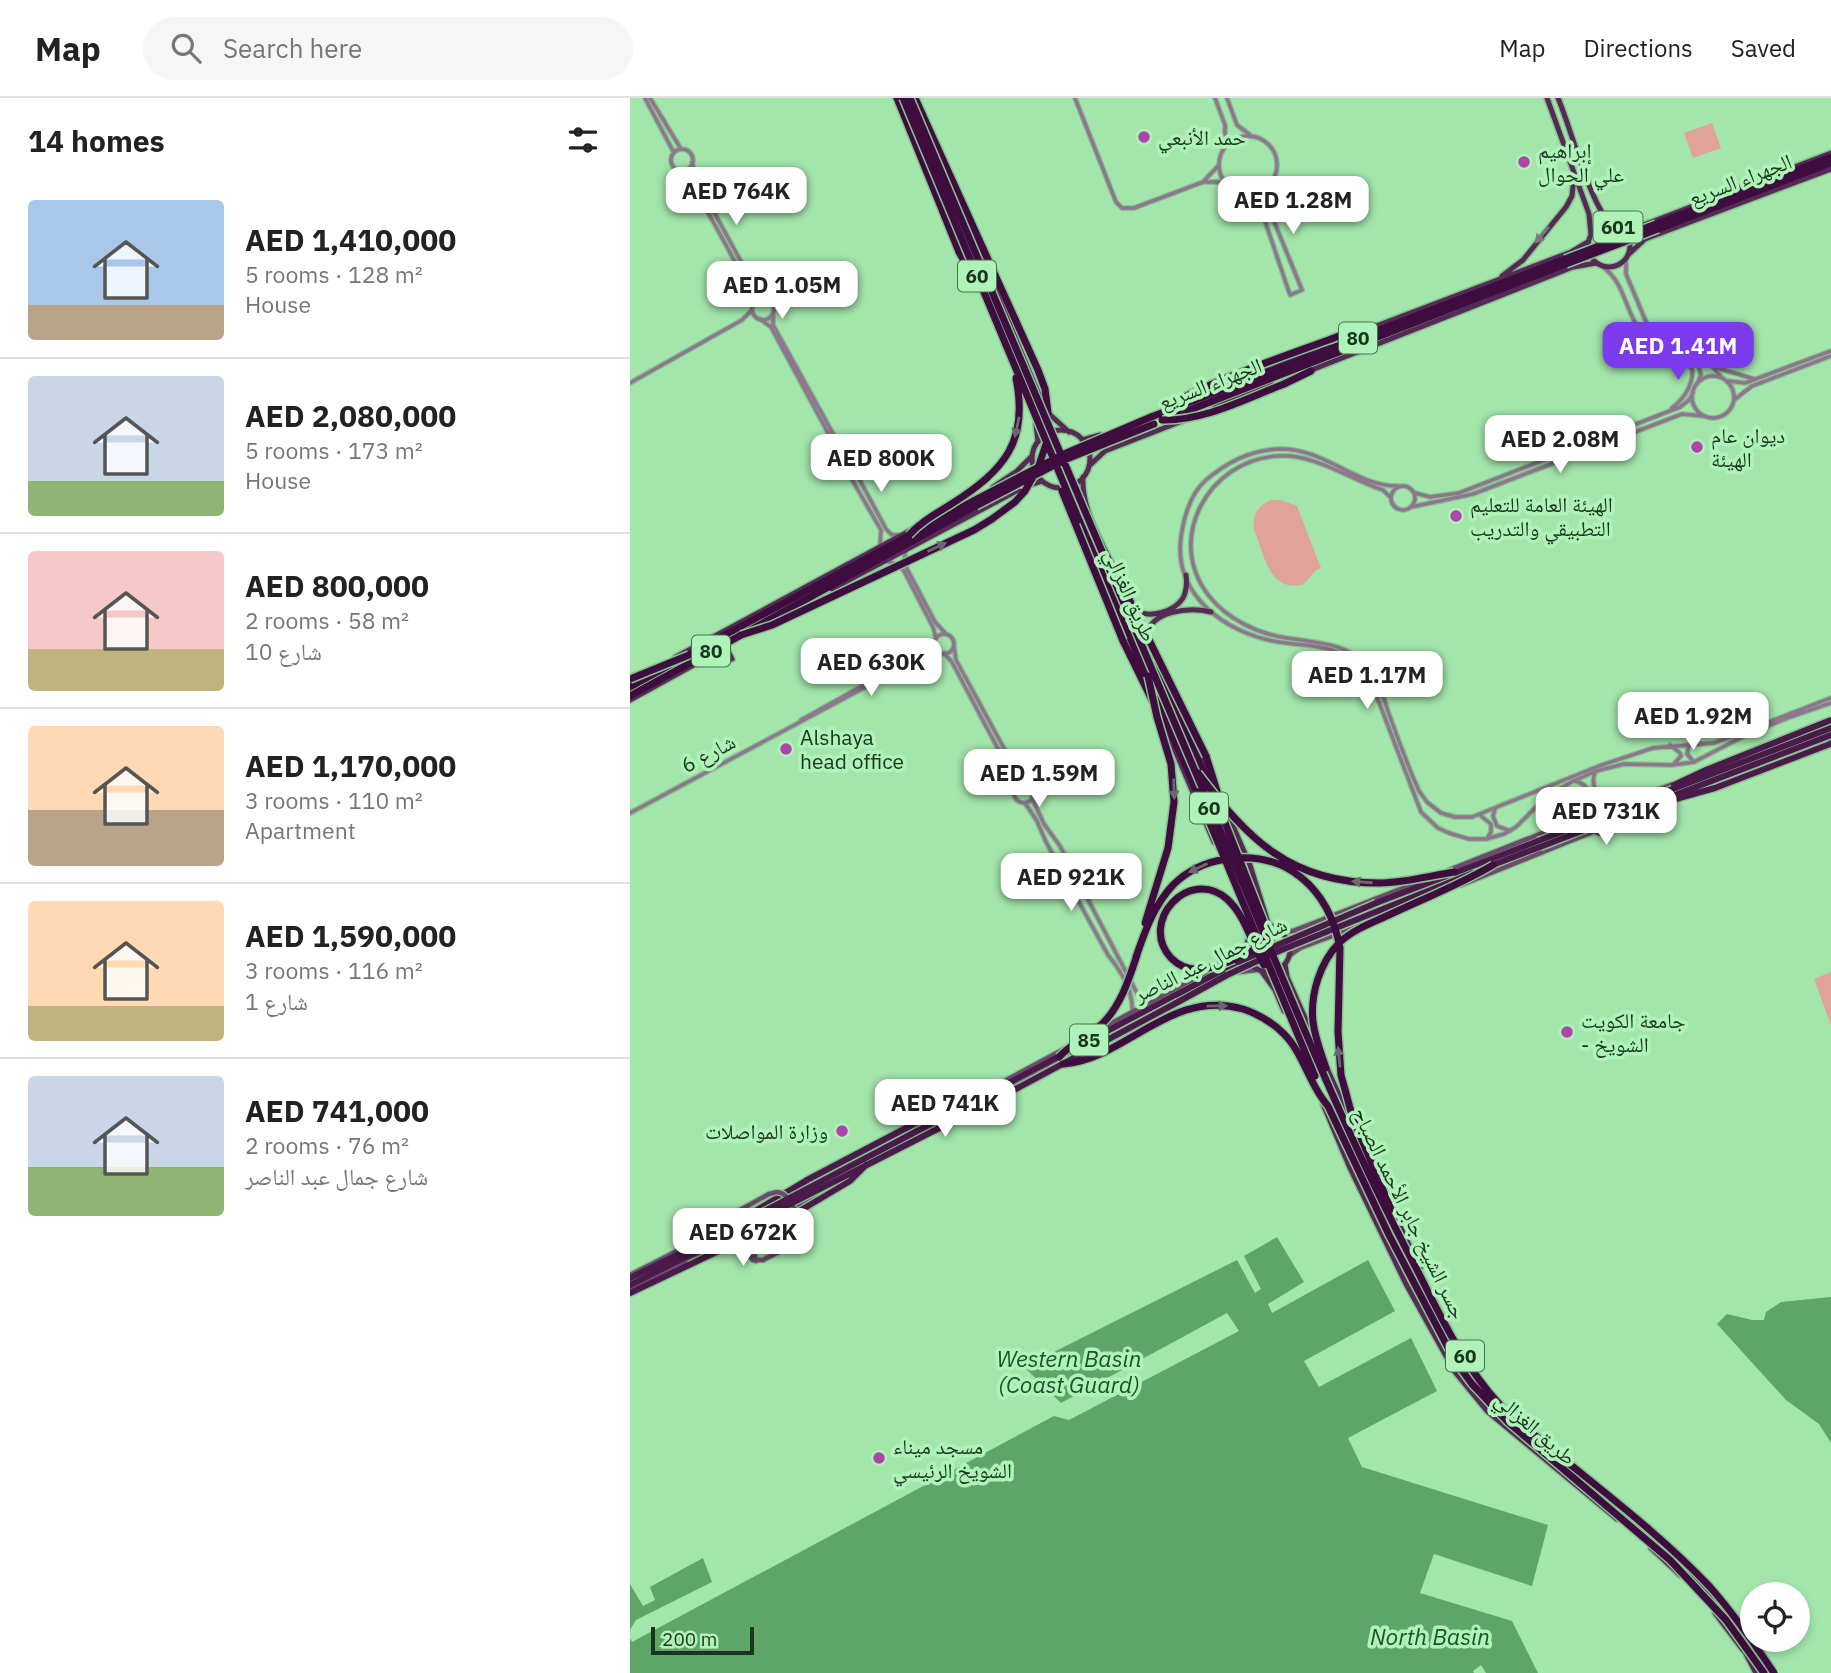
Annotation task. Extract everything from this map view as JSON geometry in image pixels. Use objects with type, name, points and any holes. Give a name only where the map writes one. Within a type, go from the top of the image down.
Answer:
[{"type":"highway","points":[[900,98],[960,252],[978,285]]},
{"type":"highway","name":"طريق الغزالي","points":[[900,98],[1328,1106]]},
{"type":"highway","points":[[741,635],[783,620],[974,530],[1010,507],[1025,491],[1043,453],[1048,413],[1041,376],[913,98]]},
{"type":"highway","name":"طريق الغزالي","points":[[913,98],[1191,764],[1270,969],[1335,1099]]},
{"type":"highway","name":"الجهراء السريع","points":[[630,683],[689,655],[905,535],[1064,454],[1165,411],[1831,155]]},
{"type":"highway","name":"الجهراء السريع","points":[[630,698],[1046,468],[1162,420],[1831,163]]},
{"type":"highway","points":[[1165,411],[1175,401],[1211,385],[1339,336],[1364,330]]},
{"type":"highway","points":[[905,535],[991,476],[1009,452],[1017,432],[1020,407],[1012,360]]},
{"type":"highway","points":[[1162,420],[1203,415],[1311,371]]},
{"type":"highway","points":[[1047,444],[1049,457],[1123,641],[1166,729]]},
{"type":"highway","points":[[1108,568],[1128,595],[1206,756],[1217,791]]},
{"type":"highway","points":[[1160,670],[1173,706],[1220,810],[1278,958],[1270,969],[1262,962],[1259,955],[1255,947],[1242,920],[1234,907],[1217,892],[1201,888],[1182,893],[1169,904],[1160,931],[1165,949],[1177,963],[1192,969],[1212,967],[1236,958],[1256,949],[1259,948],[1268,947]]},
{"type":"highway","points":[[1136,957],[1168,848],[1174,802],[1171,764],[1147,676]]},
{"type":"highway","points":[[1652,801],[1706,770],[1831,724]]},
{"type":"highway","points":[[1652,801],[1715,788],[1831,741]]},
{"type":"highway","points":[[1191,764],[1244,830],[1293,864],[1313,872],[1356,882],[1402,881],[1454,872]]},
{"type":"highway","name":"شارع جمال عبد الناصر","points":[[630,1276],[740,1224],[1005,1085],[1061,1060],[1237,970],[1312,937],[1652,801]]},
{"type":"highway","name":"شارع جمال عبد الناصر","points":[[631,1290],[1268,947],[1454,872],[1652,801]]},
{"type":"highway","points":[[1328,1106],[1320,1097],[1298,1053],[1285,1035],[1258,1015],[1230,1006],[1213,1005],[1183,1011],[1164,1018],[1091,1058],[1076,1063],[1061,1060],[1074,1042],[1102,1024],[1113,1011],[1123,993],[1148,925],[1164,897],[1186,874],[1216,860],[1255,858],[1280,864],[1297,873],[1310,885],[1328,909],[1337,933],[1340,960],[1338,1050],[1346,1099],[1399,1237]]},
{"type":"highway","points":[[1335,1099],[1312,1013],[1319,976],[1333,950],[1361,928],[1473,877],[1493,865]]},
{"type":"highway","points":[[752,1213],[807,1180],[971,1094],[995,1085],[1005,1085]]},
{"type":"highway","name":"جسر الشيخ جابر الأحمد الصباح","points":[[1335,1099],[1399,1237],[1462,1357],[1485,1389],[1513,1417],[1701,1579],[1731,1612],[1768,1672]]},
{"type":"highway","name":"جسر الشيخ جابر الأحمد الصباح","points":[[1328,1106],[1389,1235],[1450,1352],[1472,1384],[1508,1422],[1670,1560],[1726,1620],[1768,1672]]},
{"type":"highway","points":[[631,1290],[791,1216],[850,1181],[866,1164]]},
{"type":"main road","points":[[900,98],[1036,422],[1038,442],[1032,456],[1033,467],[1042,481],[1056,487],[1074,485],[1083,477],[1089,466],[1089,454],[1082,440],[1045,410],[913,98]]},
{"type":"main road","name":"601","points":[[1547,98],[1591,219],[1589,254],[1603,267],[1614,267],[1627,256],[1630,242],[1621,229],[1603,218],[1558,98]]},
{"type":"main road","name":"الجهراء السريع","points":[[1621,229],[1633,229],[1831,155]]},
{"type":"main road","name":"الجهراء السريع","points":[[1627,256],[1645,239],[1831,169]]},
{"type":"main road","points":[[1494,282],[1523,260],[1566,207],[1572,196],[1574,177]]},
{"type":"main road","points":[[1588,210],[1595,210],[1595,200]]},
{"type":"main road","name":"601","points":[[1591,235],[1600,227],[1612,225]]},
{"type":"main road","name":"الجهراء السريع","points":[[1082,440],[1114,430],[1256,371],[1494,282],[1588,243]]},
{"type":"main road","name":"الجهراء السريع","points":[[1089,466],[1105,451],[1573,267],[1596,263]]},
{"type":"main road","points":[[1038,442],[1052,432],[1069,432]]},
{"type":"main road","name":"الجهراء السريع","points":[[630,683],[997,485],[1032,456]]},
{"type":"main road","name":"طريق الغزالي","points":[[1083,477],[1088,509],[1148,646],[1250,864],[1268,923],[1279,931],[1289,945],[1289,956]]},
{"type":"main road","name":"الجهراء السريع","points":[[630,698],[1026,486],[1042,481]]},
{"type":"main road","name":"طريق الغزالي","points":[[1056,487],[1069,505],[1249,924],[1248,939]]},
{"type":"main road","points":[[1130,604],[1144,615],[1152,615],[1175,606],[1185,594],[1186,575]]},
{"type":"main road","points":[[1148,646],[1148,627],[1153,621],[1178,611],[1211,612]]},
{"type":"main road","points":[[726,647],[732,659]]},
{"type":"main road","points":[[1617,806],[1621,820],[1618,828],[1611,833],[1595,831],[1589,824],[1588,815],[1592,806],[1604,801],[1617,806],[1831,724]]},
{"type":"main road","points":[[1621,820],[1831,741]]},
{"type":"main road","points":[[630,1276],[1231,960],[1260,929],[1293,931],[1588,815]]},
{"type":"main road","points":[[1245,947],[1247,960],[1270,969],[1300,948],[1428,900],[1595,831]]},
{"type":"main road","name":"طريق الغزالي","points":[[1270,969],[1279,999],[1361,1192],[1406,1284],[1455,1372],[1487,1410],[1642,1539],[1687,1581],[1740,1645]]},
{"type":"main road","name":"طريق الغزالي","points":[[1270,969],[1287,977],[1362,1145],[1446,1322],[1470,1364],[1507,1408],[1618,1504],[1705,1590],[1749,1647],[1769,1660]]},
{"type":"main road","name":"شارع جمال عبد الناصر","points":[[631,1290],[755,1227],[1042,1071],[1234,974],[1270,969]]},
{"type":"main road","points":[[681,1225],[696,1233],[769,1194],[784,1194],[802,1222],[804,1232],[800,1240],[760,1261]]},
{"type":"main road","points":[[718,1231],[729,1216]]},
{"type":"main road","points":[[755,1227],[753,1248],[760,1261]]},
{"type":"main road","points":[[728,1241],[760,1261]]},
{"type":"main road","points":[[747,1251],[753,1248]]},
{"type":"main road","points":[[1745,1652],[1756,1673]]},
{"type":"main road","name":"طريق الغزالي","points":[[1746,1652],[1768,1672]]},
{"type":"street","points":[[645,98],[673,153],[672,163],[690,180],[752,297],[752,308],[759,319],[771,327],[836,439],[853,453],[856,473],[886,529],[892,535],[905,535]]},
{"type":"street","points":[[650,98],[681,149],[690,153],[692,170],[758,293],[772,302],[773,325],[833,443],[836,463],[850,476],[881,530],[880,546]]},
{"type":"street","points":[[1075,98],[1116,202],[1122,208],[1134,208],[1203,182],[1225,182]]},
{"type":"street","points":[[1203,182],[1219,165],[1226,147],[1226,132],[1215,98]]},
{"type":"street","points":[[1219,165],[1225,182],[1255,201],[1262,212],[1290,295],[1302,290],[1269,209],[1271,183],[1277,171],[1276,157],[1270,145],[1251,136],[1237,125],[1227,98]]},
{"type":"street","points":[[1222,118],[1228,119],[1234,115]]},
{"type":"street","points":[[1226,147],[1237,138],[1251,136]]},
{"type":"street","points":[[673,153],[681,149]]},
{"type":"street","points":[[679,170],[687,169],[692,162]]},
{"type":"street","points":[[1243,193],[1255,193],[1271,183]]},
{"type":"street","points":[[1262,212],[1264,208],[1269,209]]},
{"type":"street","points":[[1627,256],[1626,274],[1641,314],[1655,333],[1691,350],[1712,366],[1732,388],[1734,400]]},
{"type":"street","points":[[1603,267],[1617,280],[1632,317],[1648,339],[1687,362],[1693,374],[1684,396],[1667,411]]},
{"type":"street","points":[[630,383],[742,320],[759,299],[765,298]]},
{"type":"street","points":[[742,320],[769,318],[773,313]]},
{"type":"street","points":[[1632,317],[1641,314]]},
{"type":"street","points":[[1697,384],[1709,377],[1739,384],[1831,353]]},
{"type":"street","points":[[1672,354],[1698,365],[1702,375],[1685,404],[1470,488],[1460,495],[1404,510],[1394,506],[1383,490],[1305,459],[1278,456],[1251,461],[1227,474],[1212,487],[1196,514],[1192,556],[1198,579],[1209,596],[1236,620],[1259,631],[1284,638],[1333,644],[1360,659],[1378,682],[1423,796],[1436,810],[1448,815],[1479,815],[1572,775],[1653,748],[1714,743],[1831,698]]},
{"type":"street","points":[[1712,366],[1756,379]]},
{"type":"street","points":[[1796,366],[1752,386],[1734,400],[1726,415],[1713,418],[1682,414],[1473,494],[1430,497],[1415,493],[1408,486],[1379,484],[1316,454],[1299,450],[1258,451],[1223,467],[1196,492],[1186,512],[1181,553],[1193,592],[1211,612],[1231,628],[1277,642],[1331,650],[1360,669],[1372,684],[1421,812],[1448,834],[1462,838],[1486,839],[1510,831],[1540,801],[1596,771],[1624,764],[1672,765],[1694,762],[1746,735],[1831,703]]},
{"type":"street","points":[[1693,393],[1694,407],[1704,416]]},
{"type":"street","points":[[1635,424],[1638,432]]},
{"type":"street","points":[[835,456],[840,450],[847,449]]},
{"type":"street","points":[[842,468],[850,468],[855,461]]},
{"type":"street","points":[[1223,467],[1227,474]]},
{"type":"street","points":[[1390,497],[1398,486]]},
{"type":"street","points":[[1470,488],[1473,494]]},
{"type":"street","points":[[1411,507],[1415,493]]},
{"type":"street","points":[[1182,535],[1192,537]]},
{"type":"street","points":[[907,549],[904,558],[906,569],[935,622],[952,637],[956,660],[1019,776],[1033,790],[1032,798],[1044,824],[1056,837],[1117,951],[1123,970],[1138,995],[1154,1000]]},
{"type":"street","points":[[885,561],[904,571],[933,627],[936,649],[944,653],[952,663],[1014,779],[1014,797],[1018,802],[1025,803],[1032,798]]},
{"type":"street","points":[[1231,628],[1236,627],[1236,620]]},
{"type":"street","points":[[1255,637],[1259,631]]},
{"type":"street","points":[[936,638],[946,634]]},
{"type":"street","points":[[944,653],[950,652],[954,647]]},
{"type":"street","name":"شارع 6","points":[[630,813],[936,649]]},
{"type":"street","points":[[1669,745],[1681,753],[1678,761],[1672,765]]},
{"type":"street","points":[[1689,745],[1688,758],[1694,762]]},
{"type":"street","points":[[1596,771],[1593,783],[1604,801]]},
{"type":"street","points":[[1573,781],[1585,786],[1592,806]]},
{"type":"street","points":[[1014,788],[1020,783],[1027,783]]},
{"type":"street","points":[[1025,803],[1108,956],[1118,967],[1133,999],[1132,1012]]},
{"type":"street","points":[[1495,809],[1493,816],[1497,826],[1510,831]]},
{"type":"street","points":[[1479,815],[1491,824],[1491,832],[1486,839]]},
{"type":"street","points":[[1046,842],[1049,836],[1056,837]]},
{"type":"street","points":[[1108,956],[1117,951]]},
{"type":"street","points":[[1133,999],[1138,995]]},
{"type":"shaded area","points":[[1712,123],[1721,148],[1693,158],[1684,133]]},
{"type":"shaded area","points":[[1271,500],[1281,500],[1297,506],[1321,568],[1304,584],[1292,586],[1283,583],[1275,578],[1265,560],[1254,529],[1254,519],[1259,508]]},
{"type":"shaded area","points":[[1831,972],[1831,1025],[1814,979]]},
{"type":"water","points":[[1277,1237],[1304,1282],[1268,1304],[1272,1313],[1368,1260],[1395,1311],[1304,1361],[1319,1387],[1411,1338],[1437,1391],[1348,1438],[1362,1467],[1548,1525],[1532,1586],[1434,1554],[1420,1593],[1512,1621],[1538,1673],[1486,1673],[1481,1665],[1474,1673],[630,1673],[630,1638],[632,1642],[1054,1416],[1069,1420],[1239,1331],[1227,1313],[1061,1403],[1024,1367],[1237,1260],[1255,1293],[1261,1289],[1244,1256]]},
{"type":"water","points":[[1831,1297],[1831,1443],[1819,1424],[1786,1400],[1717,1324],[1727,1314],[1764,1320],[1766,1312],[1781,1302]]},
{"type":"water","points":[[703,1558],[712,1582],[636,1620],[630,1630],[630,1584],[643,1606],[655,1600],[650,1587]]},
{"type":"place","name":"حمد الأنبعي","points":[[1144,137]]},
{"type":"place","name":"إبراهيم علي الحوال","points":[[1524,162]]},
{"type":"place","name":"ديوان عام الهيئة","points":[[1697,447]]},
{"type":"place","name":"الهيئة العامة للتعليم التطبيقي والتدريب","points":[[1456,516]]},
{"type":"place","name":"Alshaya head office","points":[[786,749]]},
{"type":"place","name":"جامعة الكويت - الشويخ","points":[[1567,1032]]},
{"type":"place","name":"وزارة المواصلات","points":[[842,1131]]},
{"type":"place","name":"مسجد ميناء الشويخ الرئيسي","points":[[879,1458]]},
{"type":"water label","name":"Western Basin (Coast Guard)","points":[[1069,1371]]},
{"type":"water label","name":"North Basin","points":[[1430,1636]]}]
